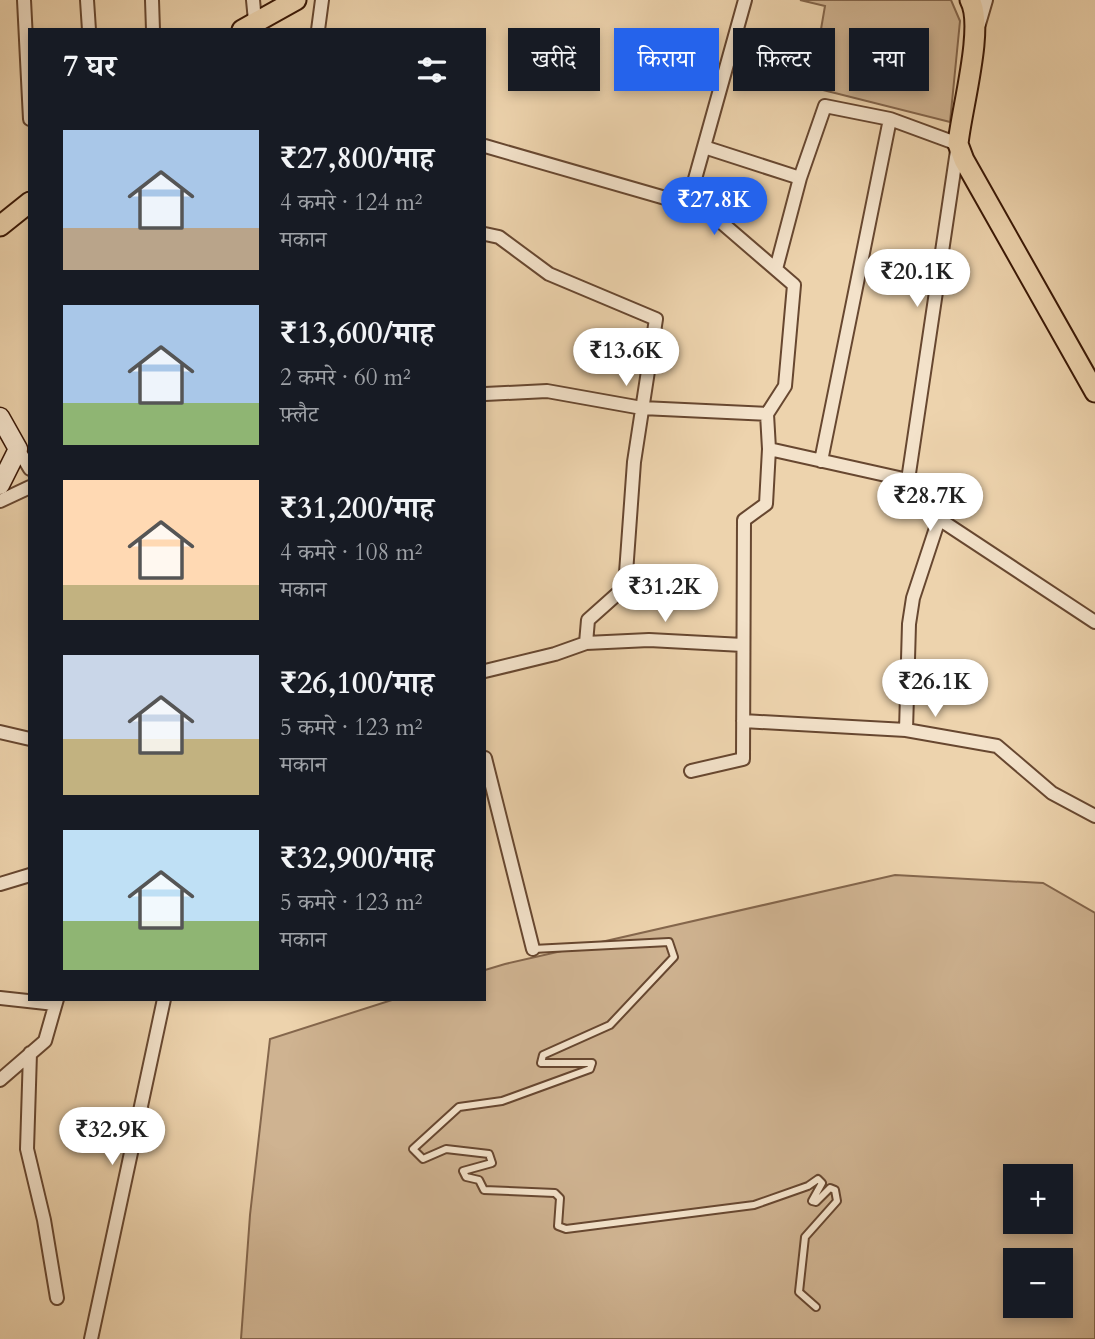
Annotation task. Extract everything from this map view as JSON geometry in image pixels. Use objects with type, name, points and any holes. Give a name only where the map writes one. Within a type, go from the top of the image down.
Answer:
[{"type":"main road","points":[[248,25],[296,0]]},
{"type":"main road","points":[[970,0],[976,34],[958,144],[964,160],[1095,392]]},
{"type":"main road","points":[[0,226],[28,204]]},
{"type":"street","points":[[24,0],[28,79]]},
{"type":"street","points":[[87,0],[89,28]]},
{"type":"street","points":[[152,0],[153,28]]},
{"type":"street","points":[[248,25],[253,0]]},
{"type":"street","points":[[318,28],[322,0]]},
{"type":"street","points":[[688,204],[744,0]]},
{"type":"street","points":[[976,34],[986,0]]},
{"type":"street","points":[[776,269],[800,178],[825,106],[890,119],[958,144],[908,480]]},
{"type":"street","points":[[821,461],[890,119]]},
{"type":"street","points":[[486,146],[707,210],[794,285],[785,386],[767,414],[769,449],[766,504],[744,520],[743,759],[691,771]]},
{"type":"street","points":[[704,147],[800,178]]},
{"type":"street","points":[[486,234],[499,237],[550,274],[656,318],[634,462],[625,587],[588,620],[586,643]]},
{"type":"street","points":[[486,394],[547,391],[642,408],[767,414]]},
{"type":"street","points":[[0,417],[28,466]]},
{"type":"street","points":[[2,478],[18,449]]},
{"type":"street","points":[[769,449],[908,480],[939,519],[1095,622]]},
{"type":"street","points":[[0,501],[28,489]]},
{"type":"street","points":[[906,730],[909,624],[913,598],[939,519]]},
{"type":"street","points":[[486,671],[555,654],[586,643],[649,640],[743,645]]},
{"type":"street","points":[[743,721],[906,730],[997,746],[1052,793],[1095,816]]},
{"type":"street","points":[[0,732],[28,739]]},
{"type":"street","points":[[486,762],[533,949]]},
{"type":"street","points":[[0,884],[28,876]]},
{"type":"street","points":[[0,998],[28,1000]]},
{"type":"street","points":[[0,1080],[45,1041],[56,1001]]},
{"type":"street","points":[[91,1339],[164,1001]]},
{"type":"street","points":[[30,1053],[27,1149],[44,1220],[57,1298]]},
{"type":"lane","points":[[533,949],[669,942],[674,957],[610,1025],[543,1055],[541,1063],[592,1063],[590,1069],[502,1101],[459,1107],[413,1149],[423,1160],[446,1149],[489,1154],[492,1163],[463,1171],[466,1177],[479,1180],[484,1190],[555,1193],[560,1198],[558,1226],[566,1229],[754,1205],[808,1186],[818,1179],[822,1183],[811,1201],[816,1202],[830,1188],[835,1190],[836,1202],[805,1237],[799,1292],[816,1307]]},
{"type":"shaded area","points":[[800,0],[951,0],[960,21],[950,122],[827,91],[835,91],[835,28],[821,28],[825,6]]},
{"type":"shaded area","points":[[895,875],[1043,883],[1095,913],[1095,1339],[241,1339],[250,1215],[270,1039],[389,1001],[486,1001],[486,970]]}]
